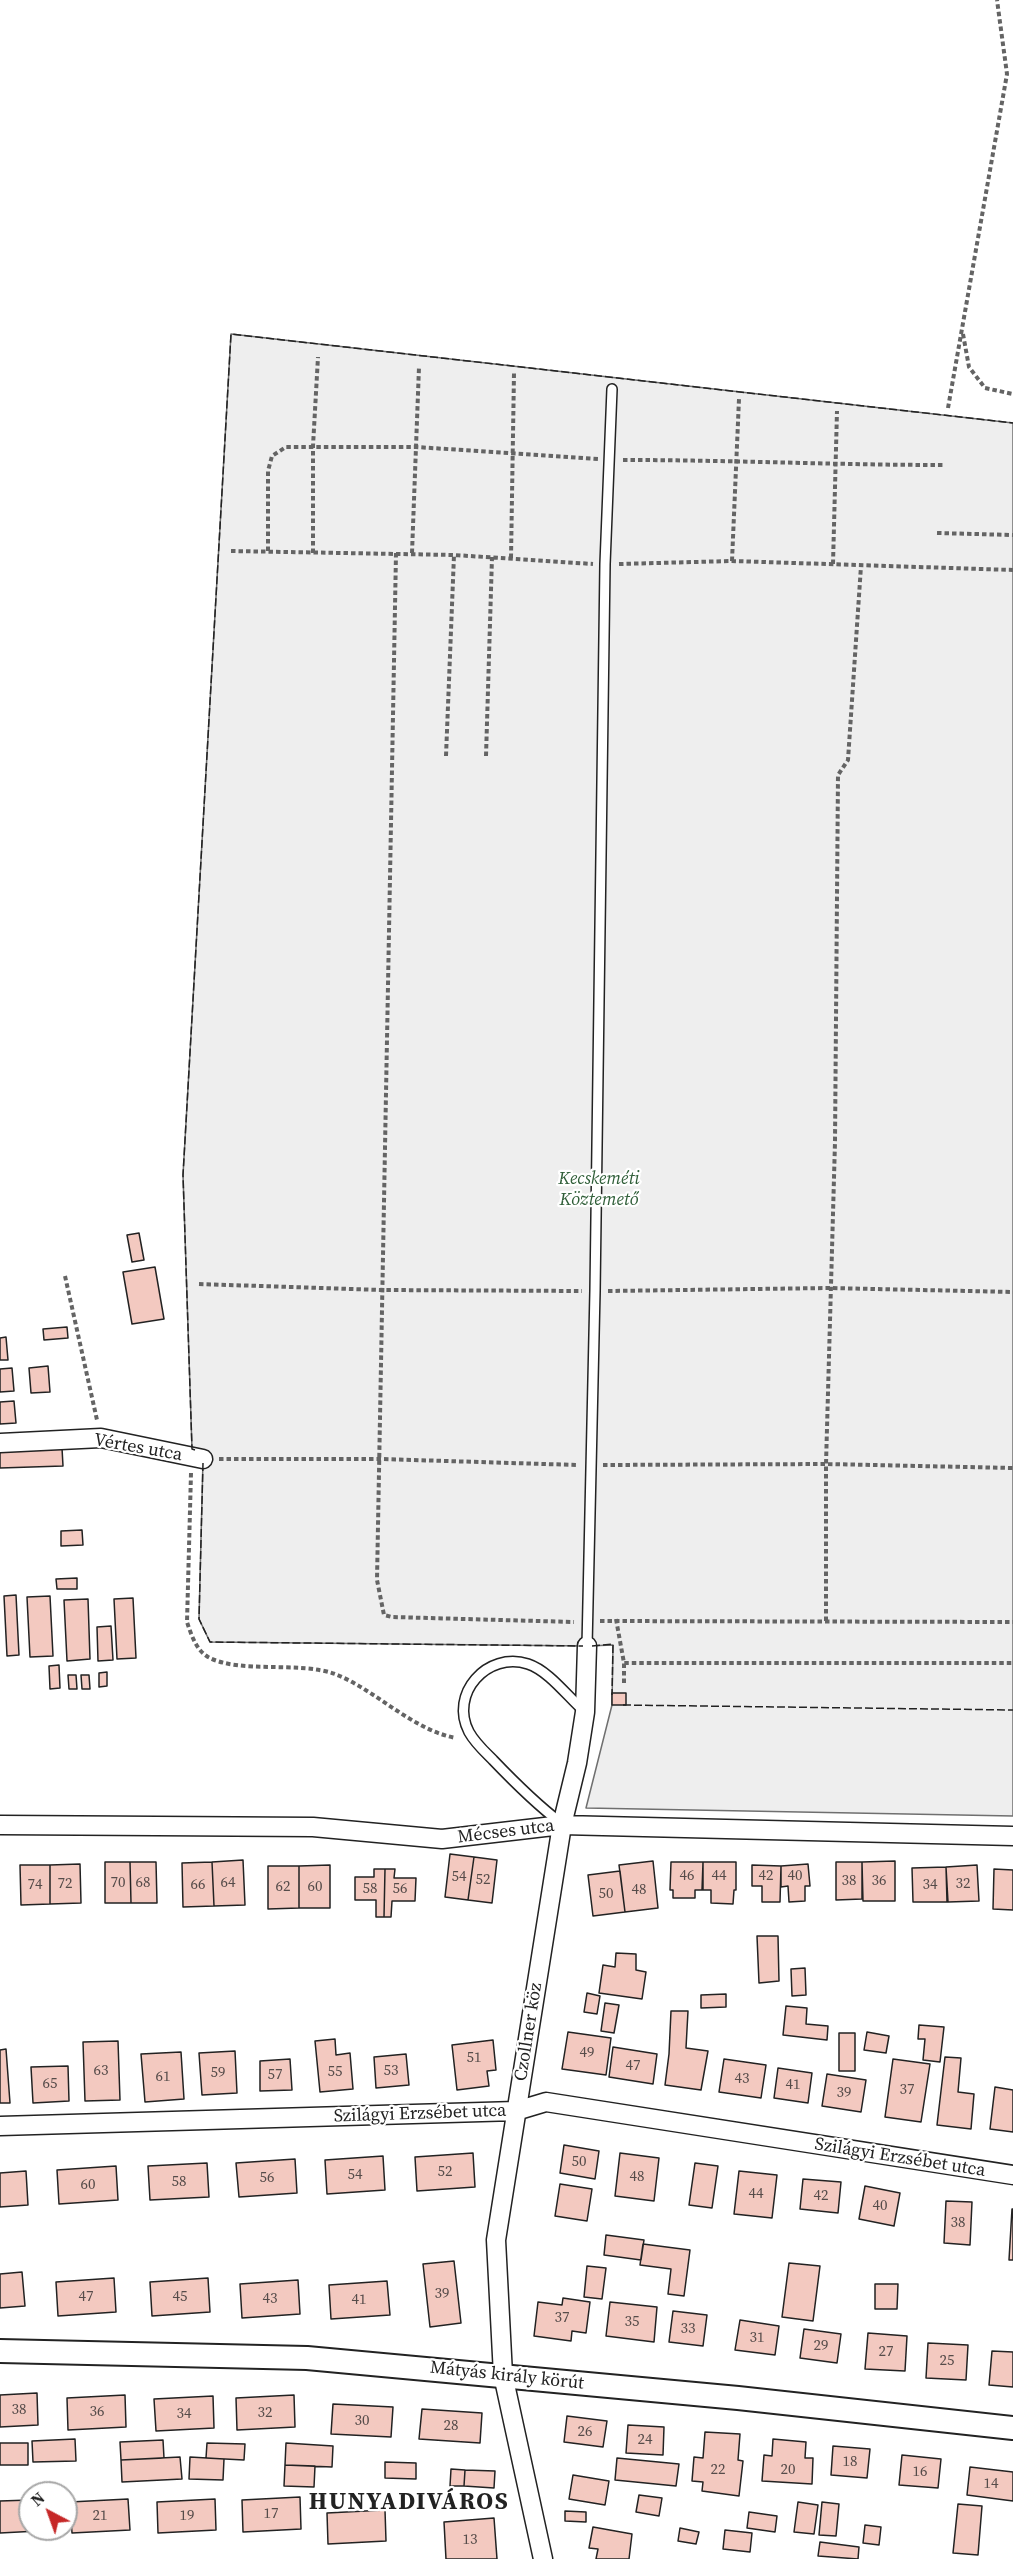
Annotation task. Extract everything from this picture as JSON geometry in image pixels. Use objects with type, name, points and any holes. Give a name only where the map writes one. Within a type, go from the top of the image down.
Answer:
[{"type":"street","name":"Vértes utca","points":[[0,1443],[101,1438],[203,1459]]},
{"type":"street","name":"Czollner köz","points":[[543,2559],[503,2375],[496,2240],[562,1825],[577,1763],[585,1712],[587,1647]]},
{"type":"street","name":"Mécses utca","points":[[0,1825],[313,1827],[442,1839],[562,1825],[1013,1836]]},
{"type":"street","name":"Szilágyi Erzsébet utca","points":[[0,2126],[516,2111],[546,2102],[1013,2175]]},
{"type":"street","name":"Mátyás király körút","points":[[0,2351],[307,2358],[503,2375],[1013,2428]]},
{"type":"lane","points":[[587,1647],[595,1291],[605,564],[611,460],[612,389]]},
{"type":"lane","points":[[562,1825],[530,1799],[475,1742],[465,1721],[465,1697],[476,1677],[496,1664],[519,1661],[541,1670],[585,1712]]},
{"type":"path","points":[[948,408],[1007,74],[997,0]]},
{"type":"path","points":[[963,331],[969,367],[985,388],[1013,394]]},
{"type":"path","points":[[313,553],[313,446],[318,357]]},
{"type":"path","points":[[411,553],[419,367]]},
{"type":"path","points":[[511,558],[514,373]]},
{"type":"path","points":[[732,561],[739,399]]},
{"type":"path","points":[[833,564],[837,411]]},
{"type":"path","points":[[268,552],[268,471],[272,456],[286,447],[416,447],[611,460],[736,460],[835,465],[944,465]]},
{"type":"path","points":[[937,533],[1013,535]]},
{"type":"path","points":[[231,551],[411,553],[605,564],[732,561],[1013,570]]},
{"type":"path","points":[[396,553],[377,1580],[384,1615],[587,1622],[616,1619],[1013,1622]]},
{"type":"path","points":[[446,756],[453,555]]},
{"type":"path","points":[[486,756],[492,556]]},
{"type":"path","points":[[826,1621],[826,1464],[835,1142],[838,775],[848,760],[861,566]]},
{"type":"path","points":[[65,1276],[101,1438]]},
{"type":"path","points":[[475,1742],[450,1737],[406,1716],[366,1690],[334,1674],[302,1668],[223,1661],[207,1656],[194,1641],[187,1622],[189,1474],[203,1459],[381,1459],[590,1465],[826,1464],[1013,1467]]},
{"type":"path","points":[[616,1619],[624,1663],[624,1683]]},
{"type":"path","points":[[624,1663],[1013,1663]]},
{"type":"green space","name":"Kecskeméti Köztemető","points":[[231,334],[1013,423],[1013,1816],[586,1808],[612,1705],[613,1645],[210,1642],[199,1619],[203,1459],[192,1449],[183,1175]]},
{"type":"building","points":[[139,1233],[144,1260],[132,1262],[127,1235]]},
{"type":"building","points":[[155,1267],[164,1319],[132,1324],[123,1272]]},
{"type":"building","points":[[67,1327],[68,1338],[44,1340],[43,1329]]},
{"type":"building","points":[[6,1337],[8,1360],[0,1360],[0,1338]]},
{"type":"building","points":[[48,1366],[50,1392],[31,1393],[29,1368]]},
{"type":"building","points":[[12,1368],[14,1391],[0,1392],[0,1369]]},
{"type":"building","points":[[14,1401],[16,1423],[0,1424],[0,1402]]},
{"type":"building","points":[[62,1448],[63,1466],[0,1468],[0,1449]]},
{"type":"building","points":[[82,1530],[83,1545],[61,1546],[61,1531]]},
{"type":"building","points":[[77,1578],[77,1589],[57,1589],[56,1579]]},
{"type":"building","points":[[16,1595],[19,1655],[7,1656],[4,1596]]},
{"type":"building","points":[[50,1596],[53,1656],[30,1657],[27,1597]]},
{"type":"building","points":[[133,1598],[136,1658],[117,1659],[114,1599]]},
{"type":"building","points":[[88,1599],[90,1659],[67,1661],[64,1600]]},
{"type":"building","points":[[111,1626],[113,1660],[98,1661],[97,1627]]},
{"type":"building","points":[[59,1665],[60,1688],[50,1689],[49,1666]]},
{"type":"building","points":[[107,1672],[107,1686],[99,1687],[99,1673]]},
{"type":"building","points":[[68,1675],[76,1675],[77,1689],[69,1689]]},
{"type":"building","points":[[81,1675],[89,1675],[90,1689],[82,1689]]},
{"type":"building","points":[[612,1693],[626,1693],[626,1705],[612,1705]]},
{"type":"building","points":[[450,1854],[474,1857],[468,1900],[445,1897]]},
{"type":"building","points":[[474,1857],[497,1860],[492,1903],[468,1900]]},
{"type":"building","points":[[243,1860],[245,1905],[214,1906],[212,1862]]},
{"type":"building","points":[[653,1861],[658,1908],[625,1912],[619,1865]]},
{"type":"building","points":[[895,1861],[895,1901],[863,1901],[862,1862]]},
{"type":"building","points":[[105,1862],[130,1862],[131,1903],[105,1903]]},
{"type":"building","points":[[130,1862],[156,1862],[157,1903],[131,1903]]},
{"type":"building","points":[[212,1862],[214,1906],[183,1907],[182,1863]]},
{"type":"building","points":[[671,1862],[703,1862],[702,1890],[695,1890],[695,1898],[673,1898],[673,1890],[670,1890]]},
{"type":"building","points":[[703,1862],[736,1862],[736,1890],[734,1890],[733,1904],[711,1903],[711,1890],[703,1890]]},
{"type":"building","points":[[836,1862],[862,1862],[862,1899],[836,1900]]},
{"type":"building","points":[[80,1864],[81,1903],[50,1904],[50,1865]]},
{"type":"building","points":[[808,1864],[810,1886],[805,1886],[805,1901],[789,1902],[788,1886],[781,1887],[781,1866]]},
{"type":"building","points":[[20,1865],[50,1865],[50,1904],[21,1905]]},
{"type":"building","points":[[330,1865],[330,1908],[299,1908],[299,1866]]},
{"type":"building","points":[[752,1865],[781,1866],[780,1902],[762,1902],[762,1886],[752,1886]]},
{"type":"building","points":[[977,1865],[979,1901],[948,1902],[946,1867]]},
{"type":"building","points":[[268,1866],[299,1866],[299,1908],[268,1909]]},
{"type":"building","points":[[946,1867],[947,1902],[913,1902],[912,1868]]},
{"type":"building","points":[[374,1869],[385,1869],[384,1917],[376,1917],[376,1900],[355,1900],[355,1877],[374,1877]]},
{"type":"building","points":[[385,1869],[395,1869],[394,1878],[416,1878],[415,1901],[392,1901],[391,1917],[384,1917]]},
{"type":"building","points":[[994,1869],[1013,1870],[1013,1910],[993,1909]]},
{"type":"building","points":[[620,1871],[625,1912],[593,1916],[588,1875]]},
{"type":"building","points":[[757,1936],[778,1936],[779,1981],[759,1983]]},
{"type":"building","points":[[616,1953],[636,1954],[636,1970],[646,1972],[642,1999],[599,1993],[603,1965],[615,1967]]},
{"type":"building","points":[[805,1968],[806,1995],[792,1996],[791,1969]]},
{"type":"building","points":[[587,1993],[600,1996],[597,2014],[584,2012]]},
{"type":"building","points":[[726,1994],[726,2007],[701,2008],[701,1995]]},
{"type":"building","points":[[605,2003],[619,2005],[614,2033],[601,2031]]},
{"type":"building","points":[[786,2006],[807,2008],[806,2024],[828,2026],[827,2040],[783,2035]]},
{"type":"building","points":[[671,2011],[688,2011],[686,2048],[708,2051],[701,2090],[665,2085]]},
{"type":"building","points":[[919,2025],[944,2027],[940,2062],[923,2060],[925,2039],[918,2039]]},
{"type":"building","points":[[568,2032],[611,2038],[606,2075],[562,2069]]},
{"type":"building","points":[[867,2032],[889,2036],[886,2053],[864,2050]]},
{"type":"building","points":[[839,2033],[855,2033],[855,2071],[839,2071]]},
{"type":"building","points":[[335,2039],[336,2055],[350,2053],[353,2089],[320,2092],[315,2041]]},
{"type":"building","points":[[493,2040],[496,2070],[487,2071],[489,2086],[457,2090],[452,2045]]},
{"type":"building","points":[[118,2041],[120,2100],[85,2101],[83,2042]]},
{"type":"building","points":[[613,2047],[657,2054],[653,2084],[609,2077]]},
{"type":"building","points":[[6,2049],[10,2103],[0,2103],[0,2050]]},
{"type":"building","points":[[235,2051],[237,2093],[202,2095],[199,2053]]},
{"type":"building","points":[[181,2052],[184,2099],[145,2102],[141,2054]]},
{"type":"building","points":[[406,2054],[409,2085],[376,2088],[374,2057]]},
{"type":"building","points":[[945,2057],[961,2058],[958,2092],[974,2094],[971,2129],[937,2125]]},
{"type":"building","points":[[290,2059],[292,2090],[260,2091],[260,2061]]},
{"type":"building","points":[[724,2059],[766,2065],[761,2098],[719,2092]]},
{"type":"building","points":[[893,2059],[930,2064],[921,2122],[885,2117]]},
{"type":"building","points":[[68,2066],[69,2101],[33,2103],[31,2067]]},
{"type":"building","points":[[778,2068],[812,2073],[808,2103],[774,2098]]},
{"type":"building","points":[[827,2074],[866,2080],[861,2112],[822,2106]]},
{"type":"building","points":[[995,2087],[1013,2090],[1013,2132],[990,2129]]},
{"type":"building","points":[[564,2145],[599,2151],[595,2179],[560,2173]]},
{"type":"building","points":[[473,2153],[475,2187],[417,2191],[415,2157]]},
{"type":"building","points":[[620,2153],[659,2158],[654,2201],[615,2196]]},
{"type":"building","points":[[383,2156],[385,2190],[327,2194],[325,2160]]},
{"type":"building","points":[[295,2159],[297,2193],[239,2197],[236,2163]]},
{"type":"building","points":[[207,2163],[209,2197],[150,2200],[148,2166]]},
{"type":"building","points":[[695,2163],[718,2166],[712,2208],[689,2205]]},
{"type":"building","points":[[116,2166],[118,2200],[59,2204],[57,2170]]},
{"type":"building","points":[[26,2171],[28,2205],[0,2207],[0,2173]]},
{"type":"building","points":[[739,2171],[777,2175],[772,2218],[734,2214]]},
{"type":"building","points":[[803,2179],[841,2182],[838,2213],[800,2209]]},
{"type":"building","points":[[560,2184],[592,2189],[587,2221],[555,2216]]},
{"type":"building","points":[[865,2186],[900,2193],[894,2226],[859,2219]]},
{"type":"building","points":[[946,2201],[972,2202],[970,2245],[944,2243]]},
{"type":"building","points":[[1012,2209],[1013,2260],[1009,2260]]},
{"type":"building","points":[[606,2235],[644,2240],[641,2260],[604,2255]]},
{"type":"building","points":[[643,2244],[690,2250],[684,2296],[668,2294],[671,2269],[640,2265]]},
{"type":"building","points":[[454,2261],[461,2323],[430,2327],[423,2264]]},
{"type":"building","points":[[789,2263],[820,2266],[813,2321],[782,2317]]},
{"type":"building","points":[[587,2266],[606,2268],[602,2299],[584,2297]]},
{"type":"building","points":[[22,2272],[25,2306],[0,2308],[0,2274]]},
{"type":"building","points":[[114,2278],[116,2312],[58,2316],[56,2282]]},
{"type":"building","points":[[208,2278],[210,2312],[152,2316],[150,2282]]},
{"type":"building","points":[[298,2280],[300,2314],[242,2318],[240,2284]]},
{"type":"building","points":[[387,2281],[390,2315],[331,2319],[329,2285]]},
{"type":"building","points":[[875,2284],[898,2284],[897,2309],[875,2309]]},
{"type":"building","points":[[563,2298],[590,2302],[586,2333],[572,2331],[571,2341],[534,2336],[538,2302],[562,2305]]},
{"type":"building","points":[[610,2302],[657,2307],[654,2342],[606,2336]]},
{"type":"building","points":[[673,2311],[707,2315],[703,2346],[669,2342]]},
{"type":"building","points":[[740,2320],[779,2326],[775,2355],[735,2350]]},
{"type":"building","points":[[804,2329],[841,2334],[837,2363],[800,2358]]},
{"type":"building","points":[[868,2333],[907,2336],[905,2371],[865,2369]]},
{"type":"building","points":[[928,2343],[968,2345],[966,2380],[926,2378]]},
{"type":"building","points":[[992,2351],[1013,2352],[1013,2387],[989,2385]]},
{"type":"building","points":[[37,2393],[38,2425],[0,2427],[0,2395]]},
{"type":"building","points":[[125,2395],[126,2427],[68,2430],[67,2398]]},
{"type":"building","points":[[294,2395],[295,2427],[237,2430],[236,2398]]},
{"type":"building","points":[[213,2396],[214,2428],[156,2431],[154,2399]]},
{"type":"building","points":[[333,2404],[393,2407],[391,2437],[331,2434]]},
{"type":"building","points":[[422,2409],[482,2413],[480,2443],[419,2439]]},
{"type":"building","points":[[567,2416],[607,2421],[603,2447],[564,2442]]},
{"type":"building","points":[[628,2425],[664,2427],[663,2455],[626,2453]]},
{"type":"building","points":[[705,2432],[740,2434],[738,2460],[743,2461],[739,2496],[702,2491],[703,2482],[692,2481],[694,2457],[703,2458]]},
{"type":"building","points":[[75,2439],[76,2461],[33,2462],[32,2441]]},
{"type":"building","points":[[773,2439],[806,2442],[805,2458],[813,2458],[812,2484],[762,2481],[764,2455],[772,2456]]},
{"type":"building","points":[[163,2440],[164,2458],[121,2460],[120,2442]]},
{"type":"building","points":[[0,2443],[28,2443],[28,2465],[0,2465]]},
{"type":"building","points":[[207,2443],[245,2444],[244,2460],[206,2458]]},
{"type":"building","points":[[286,2443],[333,2446],[332,2467],[285,2465]]},
{"type":"building","points":[[833,2446],[870,2449],[867,2478],[831,2475]]},
{"type":"building","points":[[902,2455],[941,2459],[938,2488],[899,2485]]},
{"type":"building","points":[[180,2457],[182,2479],[122,2482],[121,2460]]},
{"type":"building","points":[[190,2457],[224,2459],[223,2480],[189,2479]]},
{"type":"building","points":[[617,2458],[679,2464],[676,2486],[615,2480]]},
{"type":"building","points":[[385,2462],[416,2463],[416,2479],[385,2478]]},
{"type":"building","points":[[285,2465],[315,2466],[314,2487],[284,2486]]},
{"type":"building","points":[[970,2467],[1013,2472],[1013,2501],[967,2495]]},
{"type":"building","points":[[451,2469],[465,2470],[464,2486],[450,2486]]},
{"type":"building","points":[[465,2470],[495,2471],[494,2488],[464,2486]]},
{"type":"building","points":[[573,2475],[609,2481],[605,2505],[569,2499]]},
{"type":"building","points":[[639,2495],[662,2498],[659,2516],[636,2512]]},
{"type":"building","points":[[300,2497],[301,2529],[243,2532],[242,2500]]},
{"type":"building","points":[[128,2499],[130,2530],[78,2533],[78,2502]]},
{"type":"building","points":[[215,2499],[216,2530],[158,2533],[157,2502]]},
{"type":"building","points":[[18,2500],[18,2532],[0,2533],[0,2501]]},
{"type":"building","points":[[798,2502],[818,2505],[814,2534],[794,2532]]},
{"type":"building","points":[[822,2502],[839,2504],[836,2536],[819,2535]]},
{"type":"building","points":[[958,2504],[982,2506],[978,2555],[953,2553]]},
{"type":"building","points":[[385,2510],[386,2541],[328,2544],[327,2513]]},
{"type":"building","points":[[565,2511],[586,2512],[586,2522],[565,2521]]},
{"type":"building","points":[[749,2512],[777,2516],[775,2532],[747,2528]]},
{"type":"building","points":[[494,2518],[497,2559],[446,2559],[444,2522]]},
{"type":"building","points":[[865,2525],[881,2527],[879,2545],[863,2543]]},
{"type":"building","points":[[593,2527],[632,2534],[629,2559],[596,2559],[598,2549],[589,2548]]},
{"type":"building","points":[[680,2528],[699,2532],[696,2544],[678,2541]]},
{"type":"building","points":[[725,2530],[752,2533],[750,2552],[723,2549]]},
{"type":"building","points":[[820,2542],[859,2547],[858,2559],[818,2556]]},
{"type":"fence","points":[[195,1450],[192,1449],[183,1175],[231,334],[1013,423]]},
{"type":"fence","points":[[203,1463],[199,1619],[210,1642],[583,1646]]},
{"type":"fence","points":[[592,1646],[613,1644],[612,1695]]},
{"type":"fence","points":[[623,1705],[1013,1710]]},
{"type":"district","name":"HUNYADIVÁROS","points":[[409,2503]]}]
